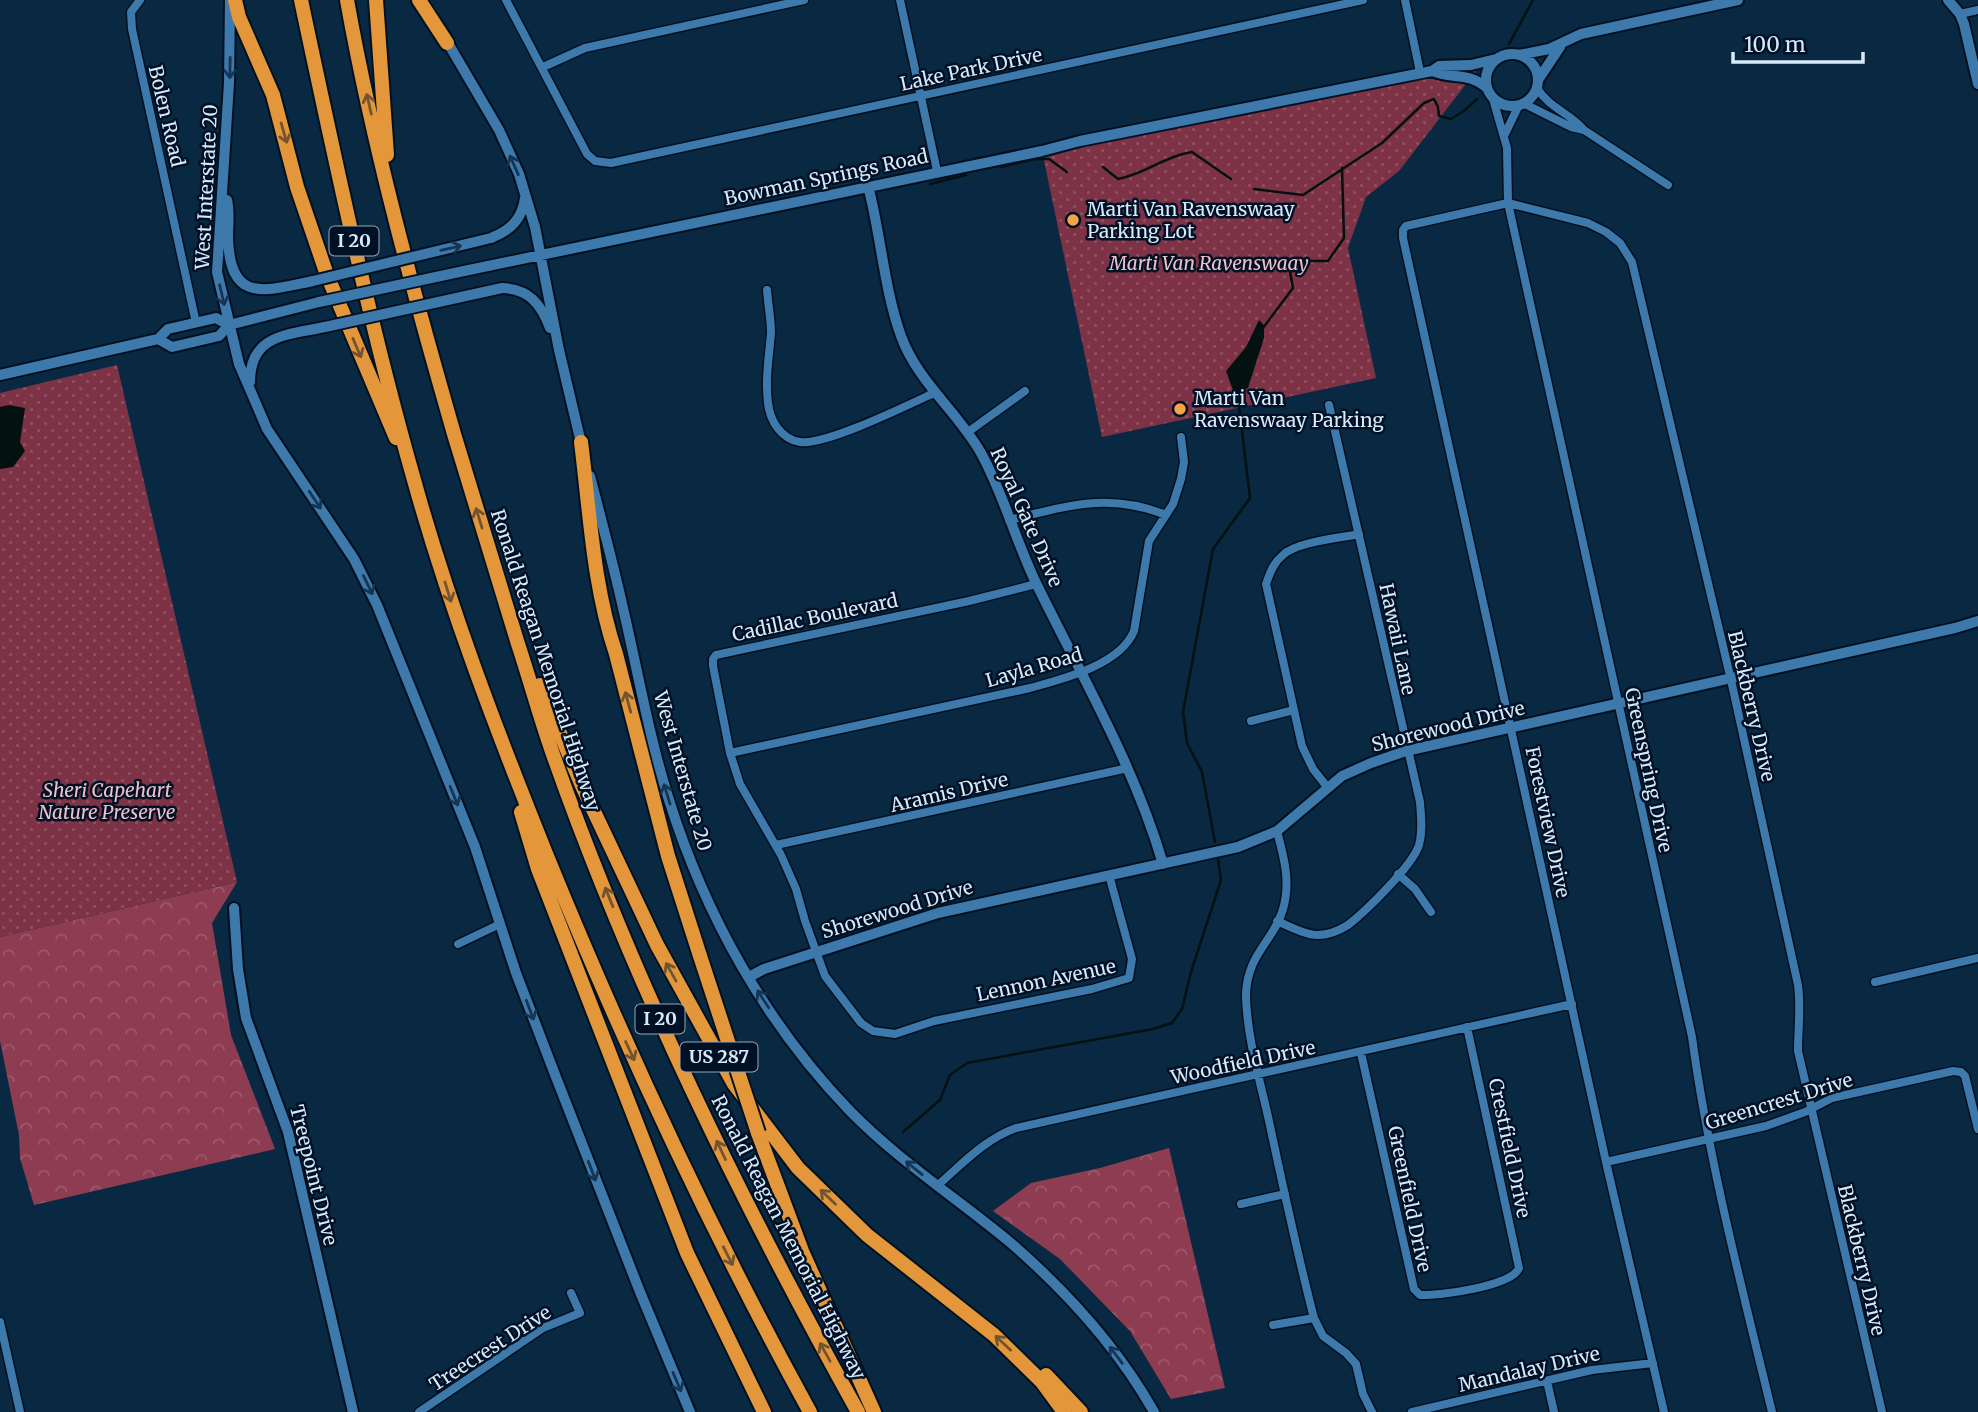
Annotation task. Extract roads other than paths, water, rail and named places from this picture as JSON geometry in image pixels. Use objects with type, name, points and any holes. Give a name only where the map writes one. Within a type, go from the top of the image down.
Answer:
[{"type":"highway","points":[[233,0],[272,95],[297,187],[327,275],[414,480]]},
{"type":"highway","name":"I 20","points":[[301,0],[342,192],[414,480],[453,608],[491,717],[589,957],[639,1071],[708,1219],[810,1412]]},
{"type":"highway","name":"Ronald Reagan Memorial Highway","points":[[347,0],[390,194],[442,393],[554,759],[650,997],[733,1175],[858,1412]]},
{"type":"highway","points":[[376,0],[390,194]]},
{"type":"highway","points":[[419,0],[447,43]]},
{"type":"highway","points":[[581,443],[606,623],[668,856],[758,1133],[802,1251],[874,1412]]},
{"type":"highway","name":"US 287","points":[[507,606],[582,786],[657,945],[734,1084],[799,1168],[867,1235],[993,1335],[1026,1365],[1064,1412]]},
{"type":"highway","points":[[491,717],[538,869],[651,1164],[687,1253],[764,1412]]},
{"type":"highway","points":[[1026,1365],[1042,1371],[1082,1412]]},
{"type":"street","name":"Bolen Road","points":[[140,0],[131,12],[132,29],[196,323]]},
{"type":"street","name":"West Interstate 20","points":[[233,0],[217,272],[239,364],[267,429],[368,584],[475,846],[500,924],[554,1072],[690,1412]]},
{"type":"street","name":"West Interstate 20","points":[[428,0],[447,43],[499,130],[519,174],[541,253],[559,350],[623,608],[647,720],[670,802],[696,876],[718,923],[791,1042],[819,1076],[893,1151],[1011,1244],[1058,1286],[1093,1325],[1139,1385],[1154,1412]]},
{"type":"street","points":[[506,0],[543,67],[585,48],[804,0]]},
{"type":"street","points":[[900,0],[937,171]]},
{"type":"street","name":"Lake Park Drive","points":[[543,67],[587,154],[595,161],[611,163],[1363,0]]},
{"type":"street","points":[[1405,0],[1420,72]]},
{"type":"street","points":[[1584,130],[1521,104],[1501,104],[1493,99],[1487,88],[1486,74],[1496,59],[1511,54],[1538,52],[1581,34],[1738,0]]},
{"type":"street","points":[[1948,0],[1960,14],[1978,85]]},
{"type":"street","points":[[1960,14],[1978,10]]},
{"type":"street","points":[[1521,104],[1533,96],[1550,59],[1564,42]]},
{"type":"street","points":[[1519,55],[1533,64],[1537,84],[1547,103],[1576,120],[1584,130],[1668,185]]},
{"type":"street","name":"Bowman Springs Road","points":[[1432,71],[1439,66],[1471,65],[1496,59]]},
{"type":"street","name":"Bowman Springs Road","points":[[229,325],[319,302],[541,253],[1420,72],[1470,76],[1487,88]]},
{"type":"street","name":"Greenspring Drive","points":[[1493,99],[1505,134],[1508,203],[1692,1037],[1732,1244],[1772,1412]]},
{"type":"street","name":"Greenspring Drive","points":[[1505,134],[1521,104]]},
{"type":"street","points":[[223,176],[229,206],[231,270],[243,283],[256,290],[313,281],[491,238],[516,223],[523,211],[525,195]]},
{"type":"street","name":"Royal Gate Drive","points":[[868,186],[901,336],[923,378],[968,432],[994,477],[1036,584],[1128,768],[1149,816],[1163,863]]},
{"type":"street","name":"Blackberry Drive","points":[[1403,238],[1406,226],[1508,203],[1588,223],[1620,243],[1632,262],[1731,680],[1798,985],[1798,1051],[1882,1412]]},
{"type":"street","name":"Forestview Drive","points":[[1403,238],[1606,1162],[1664,1412]]},
{"type":"street","points":[[250,390],[251,363],[262,345],[279,337],[502,288],[515,288],[526,292],[536,301],[545,315],[559,350]]},
{"type":"street","points":[[767,290],[771,332],[767,358],[768,407],[776,427],[790,439],[800,442],[825,439],[936,391]]},
{"type":"street","points":[[0,375],[158,339],[168,329],[216,318],[229,325],[219,336],[172,347],[158,339]]},
{"type":"street","points":[[968,432],[1025,391]]},
{"type":"street","name":"Hawaii Lane","points":[[1277,921],[1311,934],[1328,934],[1346,926],[1409,864],[1419,847],[1421,829],[1420,802],[1406,751],[1329,405]]},
{"type":"street","name":"Layla Road","points":[[730,753],[1030,688],[1081,671],[1115,654],[1129,643],[1135,626],[1149,541],[1166,515],[1181,479],[1184,462],[1181,437]]},
{"type":"street","points":[[1009,520],[1104,501],[1147,508],[1166,515]]},
{"type":"street","points":[[1328,788],[1313,769],[1303,746],[1266,584],[1272,567],[1284,553],[1359,534]]},
{"type":"street","name":"Cadillac Boulevard","points":[[867,1027],[845,1005],[831,985],[815,953],[796,889],[776,845],[740,784],[730,753],[713,659],[716,655],[1036,584]]},
{"type":"street","name":"Shorewood Drive","points":[[749,977],[764,969],[938,913],[1238,847],[1277,831],[1342,776],[1406,751],[1731,680],[1978,621]]},
{"type":"street","points":[[1251,721],[1294,710]]},
{"type":"street","name":"Aramis Drive","points":[[776,845],[1128,768]]},
{"type":"street","points":[[1277,831],[1287,869],[1287,890],[1283,912],[1254,959],[1246,992],[1249,1028],[1314,1318],[1323,1336],[1356,1364],[1363,1394],[1372,1412]]},
{"type":"street","points":[[1398,874],[1415,889],[1431,912]]},
{"type":"street","name":"Lennon Avenue","points":[[867,1027],[873,1031],[895,1034],[934,1021],[1092,989],[1129,978],[1132,959],[1109,875]]},
{"type":"street","name":"Treepoint Drive","points":[[234,908],[237,969],[244,1010],[288,1132],[353,1412]]},
{"type":"street","points":[[458,944],[500,924]]},
{"type":"street","points":[[1875,982],[1978,958]]},
{"type":"street","name":"Woodfield Drive","points":[[937,1186],[983,1145],[999,1134],[1016,1128],[1572,1004]]},
{"type":"street","name":"Crestfield Drive","points":[[1467,1027],[1517,1255],[1519,1268],[1516,1275]]},
{"type":"street","name":"Greenfield Drive","points":[[1361,1053],[1416,1293],[1430,1295],[1488,1285],[1516,1275]]},
{"type":"street","name":"Greencrest Drive","points":[[1606,1162],[1766,1126],[1812,1109],[1820,1102],[1832,1098],[1953,1071],[1961,1072],[1965,1076],[1978,1129]]},
{"type":"street","points":[[1241,1204],[1285,1194]]},
{"type":"street","name":"Treecrest Drive","points":[[419,1412],[542,1328],[580,1313],[571,1293]]},
{"type":"street","points":[[1273,1325],[1314,1318]]},
{"type":"street","points":[[0,1322],[20,1412]]},
{"type":"street","name":"Mandalay Drive","points":[[1412,1412],[1613,1366],[1653,1363]]},
{"type":"street","points":[[1548,1381],[1554,1412]]},
{"type":"waterway","points":[[1509,44],[1533,0]]},
{"type":"waterway","points":[[1254,189],[1303,195],[1382,143],[1424,103],[1434,99],[1439,116],[1451,119],[1477,99]]},
{"type":"waterway","points":[[1103,167],[1118,179],[1192,152],[1231,179]]},
{"type":"waterway","points":[[1001,167],[1035,159],[1049,159],[1067,172]]},
{"type":"waterway","points":[[1263,328],[1293,288],[1289,266],[1300,261],[1328,261],[1344,238],[1342,168]]},
{"type":"waterway","points":[[930,184],[966,175]]},
{"type":"waterway","points":[[1215,842],[1202,772],[1187,743],[1183,712],[1213,549],[1250,498],[1237,389]]},
{"type":"waterway","points":[[903,1132],[940,1100],[950,1075],[967,1063],[1153,1029],[1172,1023],[1182,1009],[1221,880],[1218,859]]},
{"type":"place","name":"Marti Van Ravenswaay Parking Lot","points":[[1073,220]]},
{"type":"place","name":"Marti Van Ravenswaay Parking","points":[[1180,409]]},
{"type":"park label","name":"Marti Van Ravenswaay","points":[[1209,263]]},
{"type":"park label","name":"Sheri Capehart Nature Preserve","points":[[107,801]]}]
